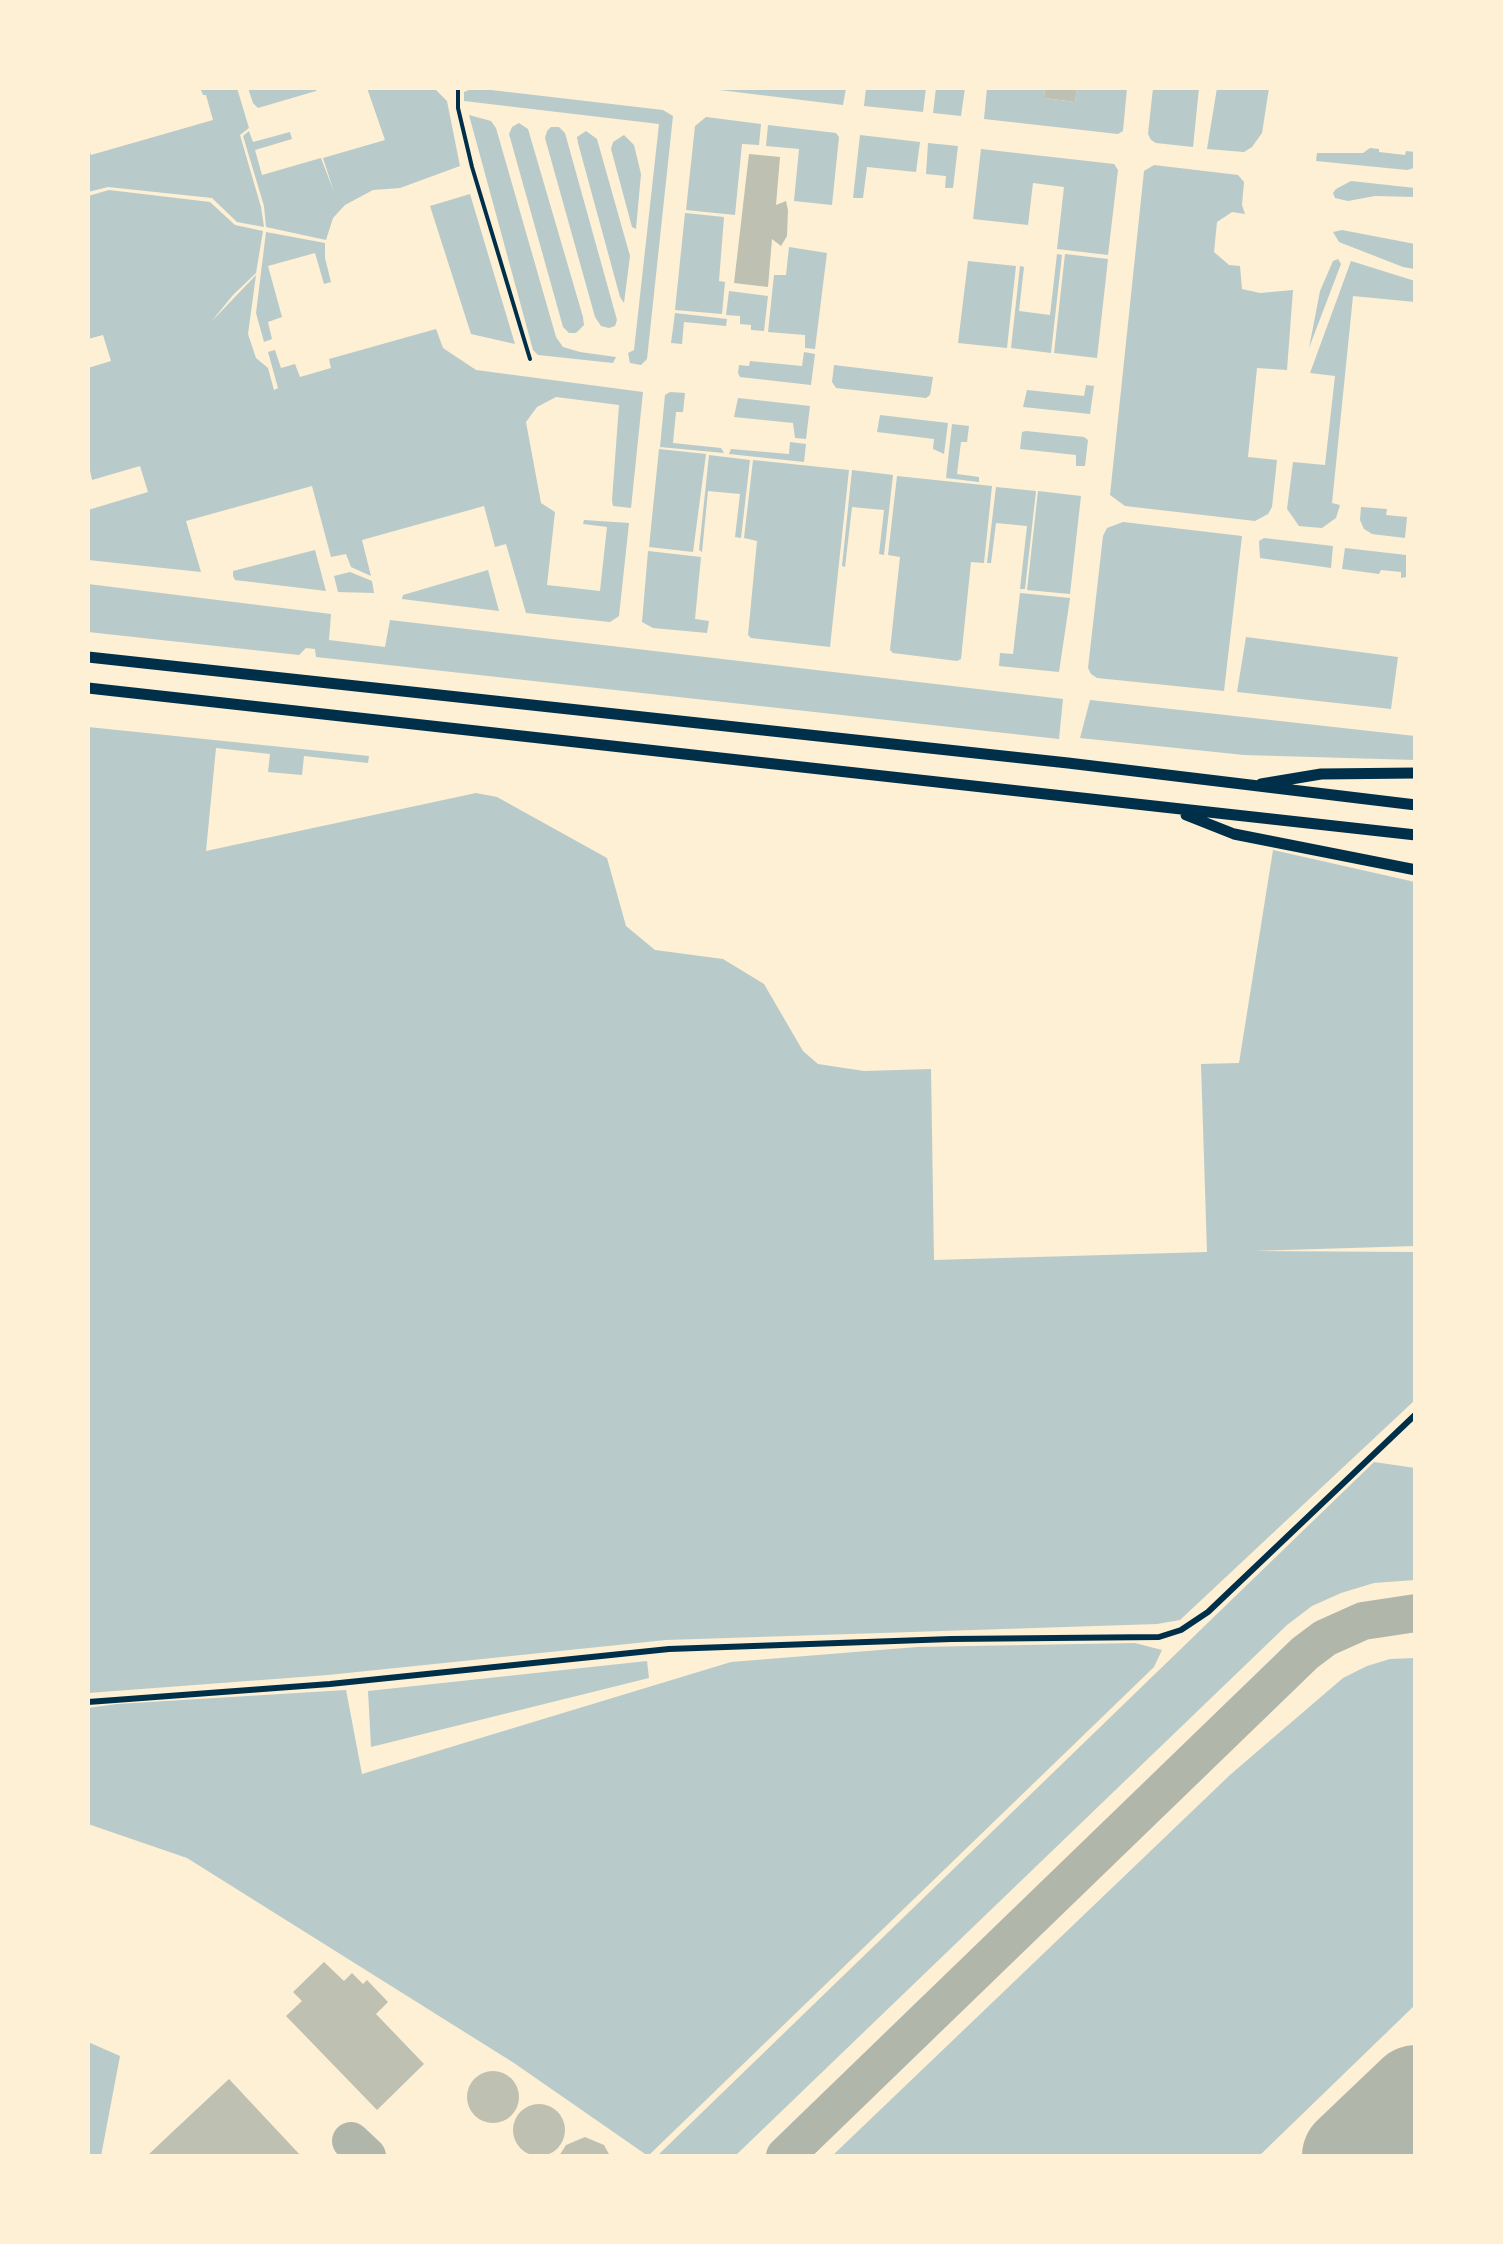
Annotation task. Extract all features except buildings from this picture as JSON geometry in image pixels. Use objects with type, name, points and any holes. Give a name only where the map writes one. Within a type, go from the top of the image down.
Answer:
[{"type":"highway","points":[[88,657],[1416,805]]},
{"type":"highway","points":[[88,688],[1416,835]]},
{"type":"highway","points":[[1246,786],[1321,774],[1416,773]]},
{"type":"highway","points":[[1173,810],[1234,834],[1416,870]]},
{"type":"street","points":[[88,1702],[330,1684],[668,1649],[971,1638],[1159,1637],[1181,1630],[1208,1612],[1416,1414]]},
{"type":"lane","points":[[458,88],[458,108],[472,167],[530,359]]},
{"type":"shaded area","points":[[200,88],[237,88],[249,128],[240,135],[264,227],[237,222],[212,198],[108,187],[88,192],[88,146],[91,155],[213,120]]},
{"type":"shaded area","points":[[248,88],[318,88],[258,108]]},
{"type":"shaded area","points":[[367,88],[434,88],[447,101],[460,166],[400,188],[373,190],[345,205],[333,218],[326,240],[266,227],[264,206],[243,136],[249,131],[253,142],[290,132],[292,139],[255,150],[262,175],[321,158],[334,192],[323,158],[385,140]]},
{"type":"shaded area","points":[[474,88],[663,110],[673,116],[647,359],[641,365],[630,363],[628,353],[634,350],[659,124],[464,101],[464,92]]},
{"type":"shaded area","points":[[703,88],[846,88],[843,105]]},
{"type":"shaded area","points":[[866,88],[926,88],[923,112],[864,106]]},
{"type":"shaded area","points":[[936,88],[965,88],[961,116],[933,113]]},
{"type":"shaded area","points":[[987,88],[1045,88],[1044,98],[1075,102],[1077,88],[1127,88],[1123,131],[1118,134],[984,119]]},
{"type":"shaded area","points":[[1153,88],[1199,88],[1193,147],[1151,140],[1148,134]]},
{"type":"shaded area","points":[[1217,88],[1269,88],[1262,133],[1244,152],[1207,149]]},
{"type":"shaded area","points":[[469,115],[491,121],[496,128],[556,337],[563,347],[616,357],[613,363],[538,355],[533,350]]},
{"type":"shaded area","points":[[706,117],[761,124],[759,145],[742,144],[735,215],[686,210],[695,126]]},
{"type":"shaded area","points":[[519,123],[528,129],[583,317],[584,325],[576,333],[563,327],[509,134]]},
{"type":"shaded area","points":[[768,125],[836,133],[839,137],[832,205],[794,201],[799,149],[766,146]]},
{"type":"shaded area","points":[[551,127],[559,127],[565,133],[617,320],[609,328],[601,326],[595,317],[545,138]]},
{"type":"shaded area","points":[[586,131],[597,139],[630,256],[624,303],[578,143],[577,137]]},
{"type":"shaded area","points":[[624,135],[634,145],[641,174],[636,229],[632,227],[611,149],[613,142]]},
{"type":"shaded area","points":[[860,135],[920,142],[916,172],[867,167],[863,198],[853,198]]},
{"type":"shaded area","points":[[928,143],[958,146],[953,188],[945,188],[946,176],[926,174]]},
{"type":"shaded area","points":[[1370,148],[1405,155],[1406,151],[1415,152],[1414,168],[1316,161],[1317,153],[1363,153]]},
{"type":"shaded area","points":[[981,149],[1114,164],[1118,170],[1108,255],[1057,249],[1064,187],[1033,183],[1028,225],[973,219]]},
{"type":"shaded area","points":[[1154,165],[1238,175],[1244,182],[1245,214],[1232,212],[1217,222],[1214,252],[1229,265],[1240,266],[1242,289],[1260,293],[1293,290],[1287,370],[1257,368],[1248,457],[1277,460],[1272,507],[1255,521],[1125,506],[1110,495],[1144,171]]},
{"type":"shaded area","points":[[1351,181],[1415,188],[1415,197],[1375,196],[1348,201],[1335,198],[1336,189]]},
{"type":"shaded area","points":[[109,190],[210,202],[235,225],[263,231],[256,273],[211,322],[256,275],[248,334],[256,358],[268,368],[274,390],[278,388],[268,352],[275,350],[281,368],[295,364],[300,377],[331,368],[329,359],[436,329],[443,348],[476,370],[643,392],[631,508],[613,506],[612,500],[619,405],[556,397],[537,407],[526,422],[541,503],[555,512],[547,585],[600,591],[607,527],[583,524],[584,520],[629,523],[619,616],[610,622],[526,613],[506,544],[495,547],[484,506],[362,540],[371,576],[351,567],[346,554],[331,557],[312,486],[186,521],[201,572],[88,560],[88,510],[148,492],[140,466],[92,480],[88,461],[88,368],[111,361],[103,335],[88,339],[88,196]]},
{"type":"shaded area","points":[[470,194],[515,344],[471,334],[430,206]]},
{"type":"shaded area","points":[[685,213],[724,217],[719,281],[725,282],[722,314],[675,310]]},
{"type":"shaded area","points":[[1342,230],[1415,244],[1415,269],[1339,242],[1333,232]]},
{"type":"shaded area","points":[[266,232],[325,243],[331,282],[324,284],[315,253],[268,266],[282,317],[268,322],[272,339],[264,342],[256,313]]},
{"type":"shaded area","points":[[789,247],[827,253],[815,349],[805,348],[805,335],[768,332],[774,275],[786,275]]},
{"type":"shaded area","points":[[1057,254],[1062,255],[1051,353],[1011,348],[1020,266],[1024,267],[1019,311],[1050,315]]},
{"type":"shaded area","points":[[1065,254],[1108,259],[1097,358],[1054,353]]},
{"type":"shaded area","points":[[1338,259],[1341,264],[1309,348],[1320,291],[1333,261]]},
{"type":"shaded area","points":[[968,261],[1016,266],[1007,348],[958,343]]},
{"type":"shaded area","points":[[1351,261],[1415,281],[1415,302],[1353,296],[1332,503],[1340,505],[1336,518],[1322,528],[1299,526],[1287,509],[1293,462],[1325,465],[1335,376],[1310,373]]},
{"type":"shaded area","points":[[729,291],[768,296],[764,331],[740,324],[740,316],[726,315]]},
{"type":"shaded area","points":[[675,313],[727,319],[726,326],[684,322],[682,344],[671,343]]},
{"type":"shaded area","points":[[804,352],[815,354],[811,385],[740,377],[738,373],[739,365],[749,366],[750,361],[802,366]]},
{"type":"shaded area","points":[[834,365],[933,377],[930,395],[926,398],[836,388],[832,382]]},
{"type":"shaded area","points":[[1086,385],[1094,386],[1090,414],[1023,407],[1027,390],[1084,396]]},
{"type":"shaded area","points":[[685,393],[683,412],[676,412],[673,443],[721,448],[724,453],[660,447],[665,395]]},
{"type":"shaded area","points":[[738,398],[810,406],[806,439],[795,438],[793,423],[734,417]]},
{"type":"shaded area","points":[[880,415],[948,423],[944,454],[933,449],[934,439],[877,432]]},
{"type":"shaded area","points":[[952,424],[969,426],[967,442],[961,442],[957,474],[979,477],[979,482],[946,478]]},
{"type":"shaded area","points":[[1022,432],[1084,437],[1088,440],[1085,466],[1076,466],[1076,455],[1020,449]]},
{"type":"shaded area","points":[[790,442],[806,444],[804,462],[729,454],[731,449],[789,454]]},
{"type":"shaded area","points":[[659,449],[706,454],[693,552],[649,547]]},
{"type":"shaded area","points":[[709,455],[750,460],[741,538],[735,537],[740,494],[708,491],[702,552],[699,550]]},
{"type":"shaded area","points":[[753,460],[849,470],[830,647],[748,635],[757,541],[744,538]]},
{"type":"shaded area","points":[[852,470],[893,475],[884,555],[879,554],[884,510],[852,507],[845,567],[842,566]]},
{"type":"shaded area","points":[[897,476],[992,486],[984,563],[971,562],[961,659],[957,661],[890,650],[900,557],[888,555]]},
{"type":"shaded area","points":[[996,487],[1036,491],[1025,589],[1020,589],[1027,526],[996,523],[991,563],[987,563]]},
{"type":"shaded area","points":[[1038,491],[1081,496],[1070,594],[1027,590]]},
{"type":"shaded area","points":[[1361,507],[1387,509],[1386,515],[1407,517],[1405,538],[1372,534],[1364,529]]},
{"type":"shaded area","points":[[1123,522],[1242,536],[1224,691],[1097,678],[1091,674],[1088,668],[1103,536],[1107,528]]},
{"type":"shaded area","points":[[1264,538],[1333,546],[1331,568],[1260,558],[1259,541]]},
{"type":"shaded area","points":[[1345,548],[1406,555],[1406,577],[1401,578],[1401,572],[1381,570],[1379,574],[1342,569]]},
{"type":"shaded area","points":[[315,550],[326,591],[235,580],[233,576],[233,571]]},
{"type":"shaded area","points":[[648,551],[701,557],[695,619],[709,621],[707,633],[653,628],[642,622]]},
{"type":"shaded area","points":[[488,570],[499,611],[402,599],[403,595]]},
{"type":"shaded area","points":[[350,572],[372,581],[374,593],[338,592],[334,576]]},
{"type":"shaded area","points":[[88,584],[331,614],[329,640],[385,647],[390,620],[1063,699],[1059,739],[316,657],[315,649],[306,648],[299,655],[88,632]]},
{"type":"shaded area","points":[[1020,593],[1070,598],[1059,672],[999,666],[1000,653],[1013,654]]},
{"type":"shaded area","points":[[1246,637],[1398,657],[1391,709],[1237,692]]},
{"type":"shaded area","points":[[1090,700],[1415,736],[1415,760],[1244,755],[1080,738]]},
{"type":"shaded area","points":[[88,727],[369,756],[368,763],[304,756],[302,775],[268,772],[270,754],[216,748],[206,851],[476,793],[497,797],[607,858],[626,926],[655,950],[723,959],[764,984],[803,1051],[818,1064],[864,1071],[931,1069],[934,1260],[1207,1252],[1201,1064],[1239,1063],[1273,850],[1415,882],[1415,1246],[1253,1251],[1415,1252],[1415,1400],[1180,1620],[1157,1624],[666,1640],[328,1675],[88,1693]]},
{"type":"shaded area","points":[[1374,1462],[1415,1468],[1415,1580],[1374,1583],[1341,1593],[1312,1606],[1287,1625],[735,2156],[657,2156]]},
{"type":"shaded area","points":[[1135,1643],[1162,1650],[1154,1667],[648,2156],[514,2063],[187,1858],[88,1824],[88,1708],[346,1690],[362,1774],[731,1662],[917,1647]]},
{"type":"shaded area","points":[[1415,1658],[1415,2005],[1259,2156],[832,2156],[1231,1774],[1343,1678],[1390,1659]]},
{"type":"shaded area","points":[[647,1661],[649,1678],[371,1747],[368,1691]]},
{"type":"shaded area","points":[[88,2042],[120,2056],[101,2156],[88,2156]]},
{"type":"taxiway","points":[[785,2156],[1305,1653],[1325,1638],[1363,1621],[1416,1613]]},
{"type":"taxiway","points":[[351,2141],[367,2156]]},
{"type":"runway","points":[[1351,2156],[1416,2094]]}]
